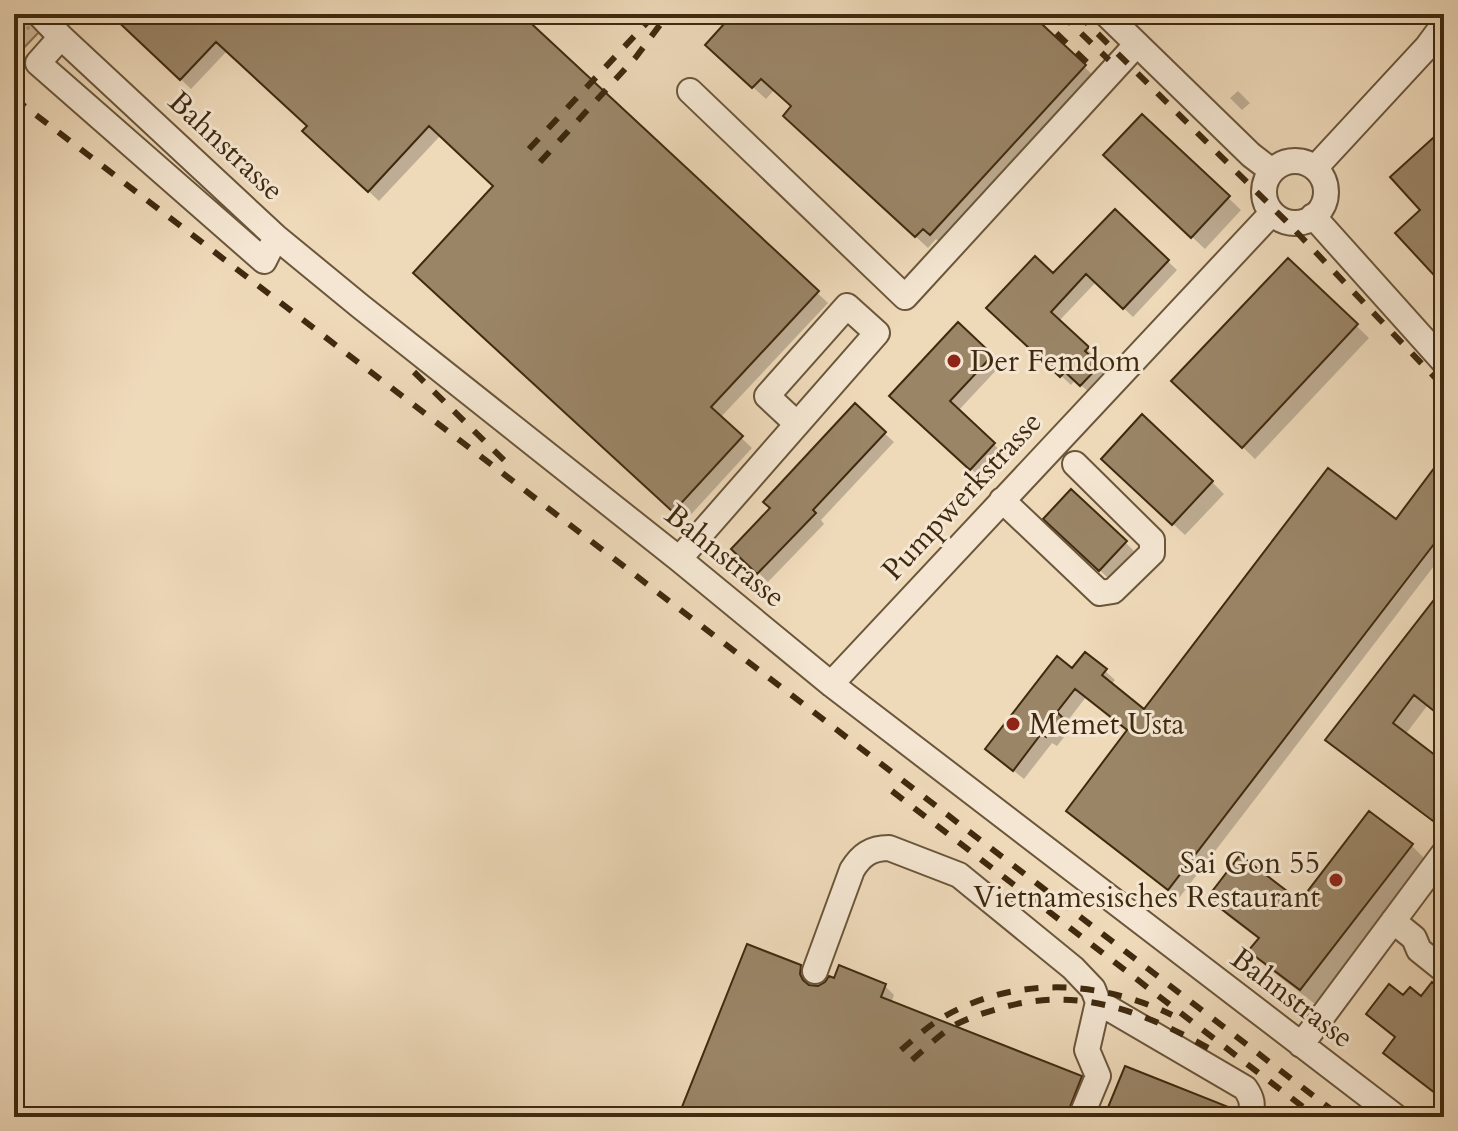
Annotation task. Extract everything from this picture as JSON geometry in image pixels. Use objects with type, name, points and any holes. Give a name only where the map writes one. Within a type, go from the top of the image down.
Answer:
[{"type":"street","name":"Bahnstrasse","points":[[39,14],[276,237],[360,306],[831,684],[1396,1117]]},
{"type":"street","points":[[1106,14],[1251,155],[1272,171]]},
{"type":"street","points":[[1315,168],[1427,47],[1444,24],[1437,14]]},
{"type":"street","points":[[61,37],[38,63],[264,261],[276,237]]},
{"type":"street","points":[[690,91],[905,297],[1137,44]]},
{"type":"street","points":[[1288,161],[1307,163],[1315,168],[1325,184],[1320,210],[1296,222],[1286,221],[1272,213],[1264,193],[1267,177],[1272,171],[1288,161]]},
{"type":"street","name":"Pumpwerkstrasse","points":[[831,684],[1272,213]]},
{"type":"street","points":[[1313,216],[1444,362]]},
{"type":"street","points":[[679,559],[877,333],[847,306],[767,396],[797,424]]},
{"type":"street","points":[[1002,500],[1100,593],[1113,591],[1152,553],[1152,540],[1075,464]]},
{"type":"street","points":[[815,971],[852,870],[868,852],[878,848],[901,851],[959,875],[1073,968],[1093,989],[1098,1002],[1087,1050],[1098,1076],[1081,1117]]},
{"type":"street","points":[[1301,1045],[1444,853]]},
{"type":"street","points":[[1393,921],[1414,938],[1419,950],[1444,970]]},
{"type":"street","points":[[1098,1002],[1245,1088],[1253,1107],[1249,1117]]},
{"type":"shaded area","points":[[14,14],[28,14],[42,29],[14,58]]},
{"type":"building","points":[[110,14],[521,14],[819,291],[711,407],[743,436],[673,512],[413,273],[493,186],[429,126],[368,192],[302,131],[307,126],[216,42],[180,80]]},
{"type":"building","points":[[733,14],[1031,14],[1086,65],[930,235],[923,229],[915,237],[783,116],[791,106],[761,79],[752,88],[705,45]]},
{"type":"building","points":[[1142,114],[1230,196],[1191,238],[1103,155]]},
{"type":"building","points":[[1444,128],[1444,286],[1395,233],[1420,210],[1390,177]]},
{"type":"building","points":[[1115,209],[1169,260],[1123,309],[1086,274],[1051,312],[1089,347],[1085,351],[1100,365],[1080,386],[1065,372],[1060,377],[986,308],[1035,256],[1053,273]]},
{"type":"building","points":[[1288,258],[1358,324],[1242,448],[1171,381]]},
{"type":"building","points":[[958,322],[993,355],[950,401],[995,443],[970,470],[889,396]]},
{"type":"building","points":[[855,403],[886,432],[813,510],[816,513],[757,574],[731,549],[770,508],[763,502]]},
{"type":"building","points":[[1142,414],[1213,481],[1172,525],[1101,459]]},
{"type":"building","points":[[1444,455],[1444,531],[1168,890],[1066,811],[1127,730],[1075,689],[1057,712],[1062,717],[1046,737],[1041,734],[1013,771],[985,749],[1057,656],[1072,668],[1085,652],[1107,669],[1102,675],[1144,709],[1328,468],[1396,519]]},
{"type":"building","points":[[1071,489],[1127,541],[1099,571],[1043,519]]},
{"type":"building","points":[[1444,587],[1444,719],[1414,695],[1393,723],[1444,762],[1444,808],[1433,821],[1325,740]]},
{"type":"building","points":[[1369,811],[1413,844],[1300,990],[1248,951],[1259,938],[1207,898],[1240,855],[1300,901]]},
{"type":"building","points":[[747,944],[801,965],[800,974],[809,985],[818,986],[829,976],[834,978],[839,965],[886,984],[881,997],[1082,1076],[1066,1117],[678,1117]]},
{"type":"building","points":[[1432,982],[1444,992],[1444,1100],[1383,1053],[1395,1037],[1366,1014],[1389,984],[1403,995],[1410,987],[1421,996]]},
{"type":"building","points":[[1125,1066],[1236,1110],[1234,1117],[1104,1117]]},
{"type":"railway","points":[[529,149],[655,14]]},
{"type":"railway","points":[[540,162],[636,57],[668,14]]},
{"type":"railway","points":[[1036,14],[1093,68]]},
{"type":"railway","points":[[1061,14],[1109,60]]},
{"type":"railway","points":[[1078,14],[1286,221],[1444,387]]},
{"type":"railway","points":[[14,98],[1341,1117]]},
{"type":"railway","points":[[414,372],[513,469]]},
{"type":"railway","points":[[892,791],[1316,1117]]},
{"type":"railway","points":[[901,1050],[935,1022],[967,1005],[1025,989],[1055,987],[1115,994],[1172,1015]]},
{"type":"railway","points":[[912,1060],[944,1033],[968,1019],[1008,1006],[1065,1000],[1092,1002],[1144,1017],[1219,1054]]},
{"type":"place","name":"Der Femdom","points":[[954,361]]},
{"type":"place","name":"Memet Usta","points":[[1013,724]]},
{"type":"place","name":"Sai Gon 55 Vietnamesisches Restaurant","points":[[1336,880]]}]
